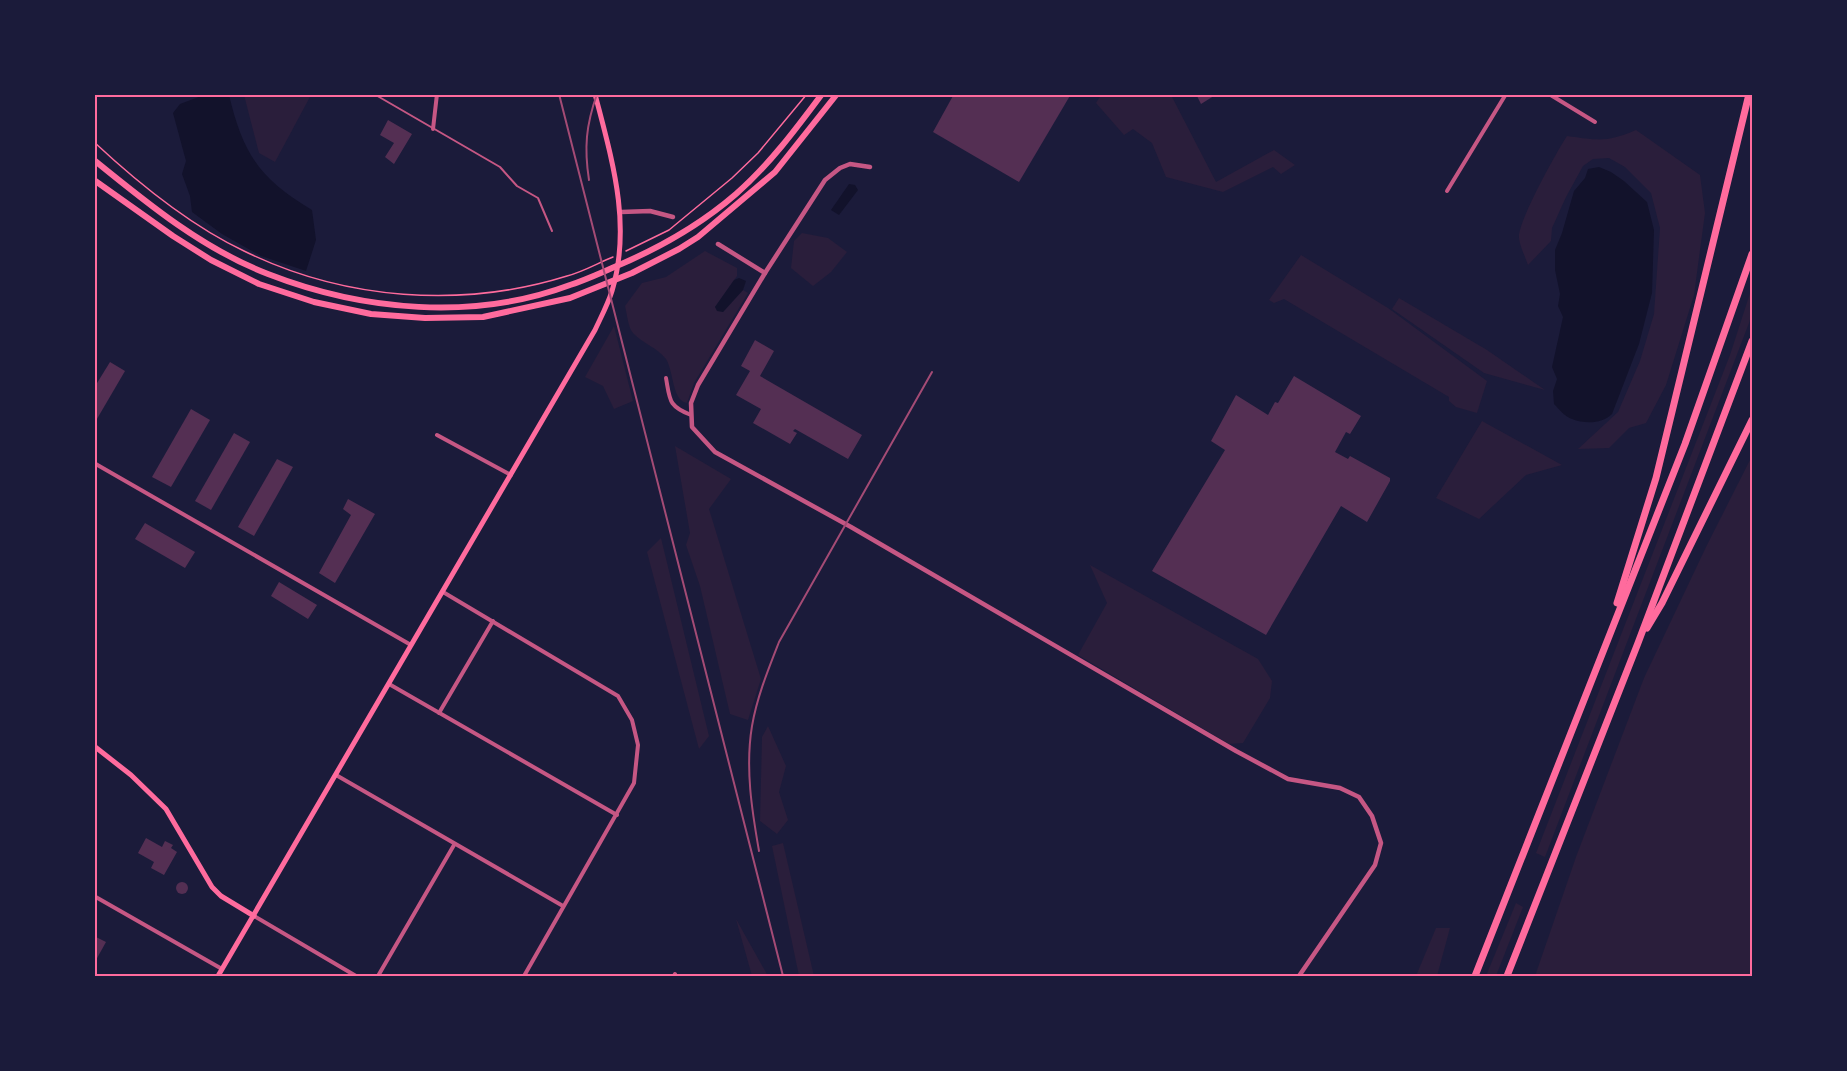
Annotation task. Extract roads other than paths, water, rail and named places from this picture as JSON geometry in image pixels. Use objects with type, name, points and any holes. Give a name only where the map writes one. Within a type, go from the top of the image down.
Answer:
[{"type":"highway","points":[[1605,642],[1656,478],[1749,94]]},
{"type":"highway","points":[[1475,976],[1685,444],[1752,254]]},
{"type":"highway","points":[[1507,976],[1638,643],[1752,341]]},
{"type":"highway","points":[[1638,643],[1662,603],[1752,420]]},
{"type":"main road","points":[[218,976],[595,330],[610,296],[621,239],[621,212],[617,180],[595,94]]},
{"type":"main road","points":[[94,160],[170,219],[214,248],[267,273],[336,295],[402,305],[465,307],[524,298],[569,286],[667,243],[714,213],[738,192],[780,148],[822,94]]},
{"type":"main road","points":[[94,180],[211,260],[259,284],[314,302],[371,314],[416,318],[455,318],[502,314],[570,298],[663,259],[698,237],[775,172],[837,94]]},
{"type":"main road","points":[[94,746],[131,775],[166,809],[212,887],[221,896],[254,916]]},
{"type":"street","points":[[433,129],[437,94]]},
{"type":"street","points":[[1447,191],[1506,94]]},
{"type":"street","points":[[1549,94],[1595,122]]},
{"type":"street","points":[[870,167],[850,164],[840,168],[825,180],[765,273],[698,385],[691,403],[692,427],[715,452],[861,533],[1236,751],[1288,779],[1340,788],[1359,797],[1372,816],[1381,843],[1376,865],[1299,976]]},
{"type":"street","points":[[621,212],[650,210],[672,217]]},
{"type":"street","points":[[718,244],[765,273]]},
{"type":"street","points":[[666,378],[671,403],[675,408],[691,415]]},
{"type":"street","points":[[436,435],[511,475]]},
{"type":"street","points":[[94,463],[412,646]]},
{"type":"street","points":[[443,592],[618,696],[632,720],[638,745],[634,783],[524,976]]},
{"type":"street","points":[[439,713],[493,621]]},
{"type":"street","points":[[389,684],[617,815]]},
{"type":"street","points":[[336,775],[563,906]]},
{"type":"street","points":[[378,976],[454,845]]},
{"type":"street","points":[[94,897],[222,970]]},
{"type":"street","points":[[254,916],[356,976]]},
{"type":"lane","points":[[374,94],[501,167],[517,186],[538,198],[552,231]]},
{"type":"railway","points":[[559,94],[783,976]]},
{"type":"railway","points":[[589,180],[587,137],[590,116],[597,94]]},
{"type":"railway","points":[[759,851],[752,805],[749,758],[754,715],[767,673],[779,642],[932,372]]}]
